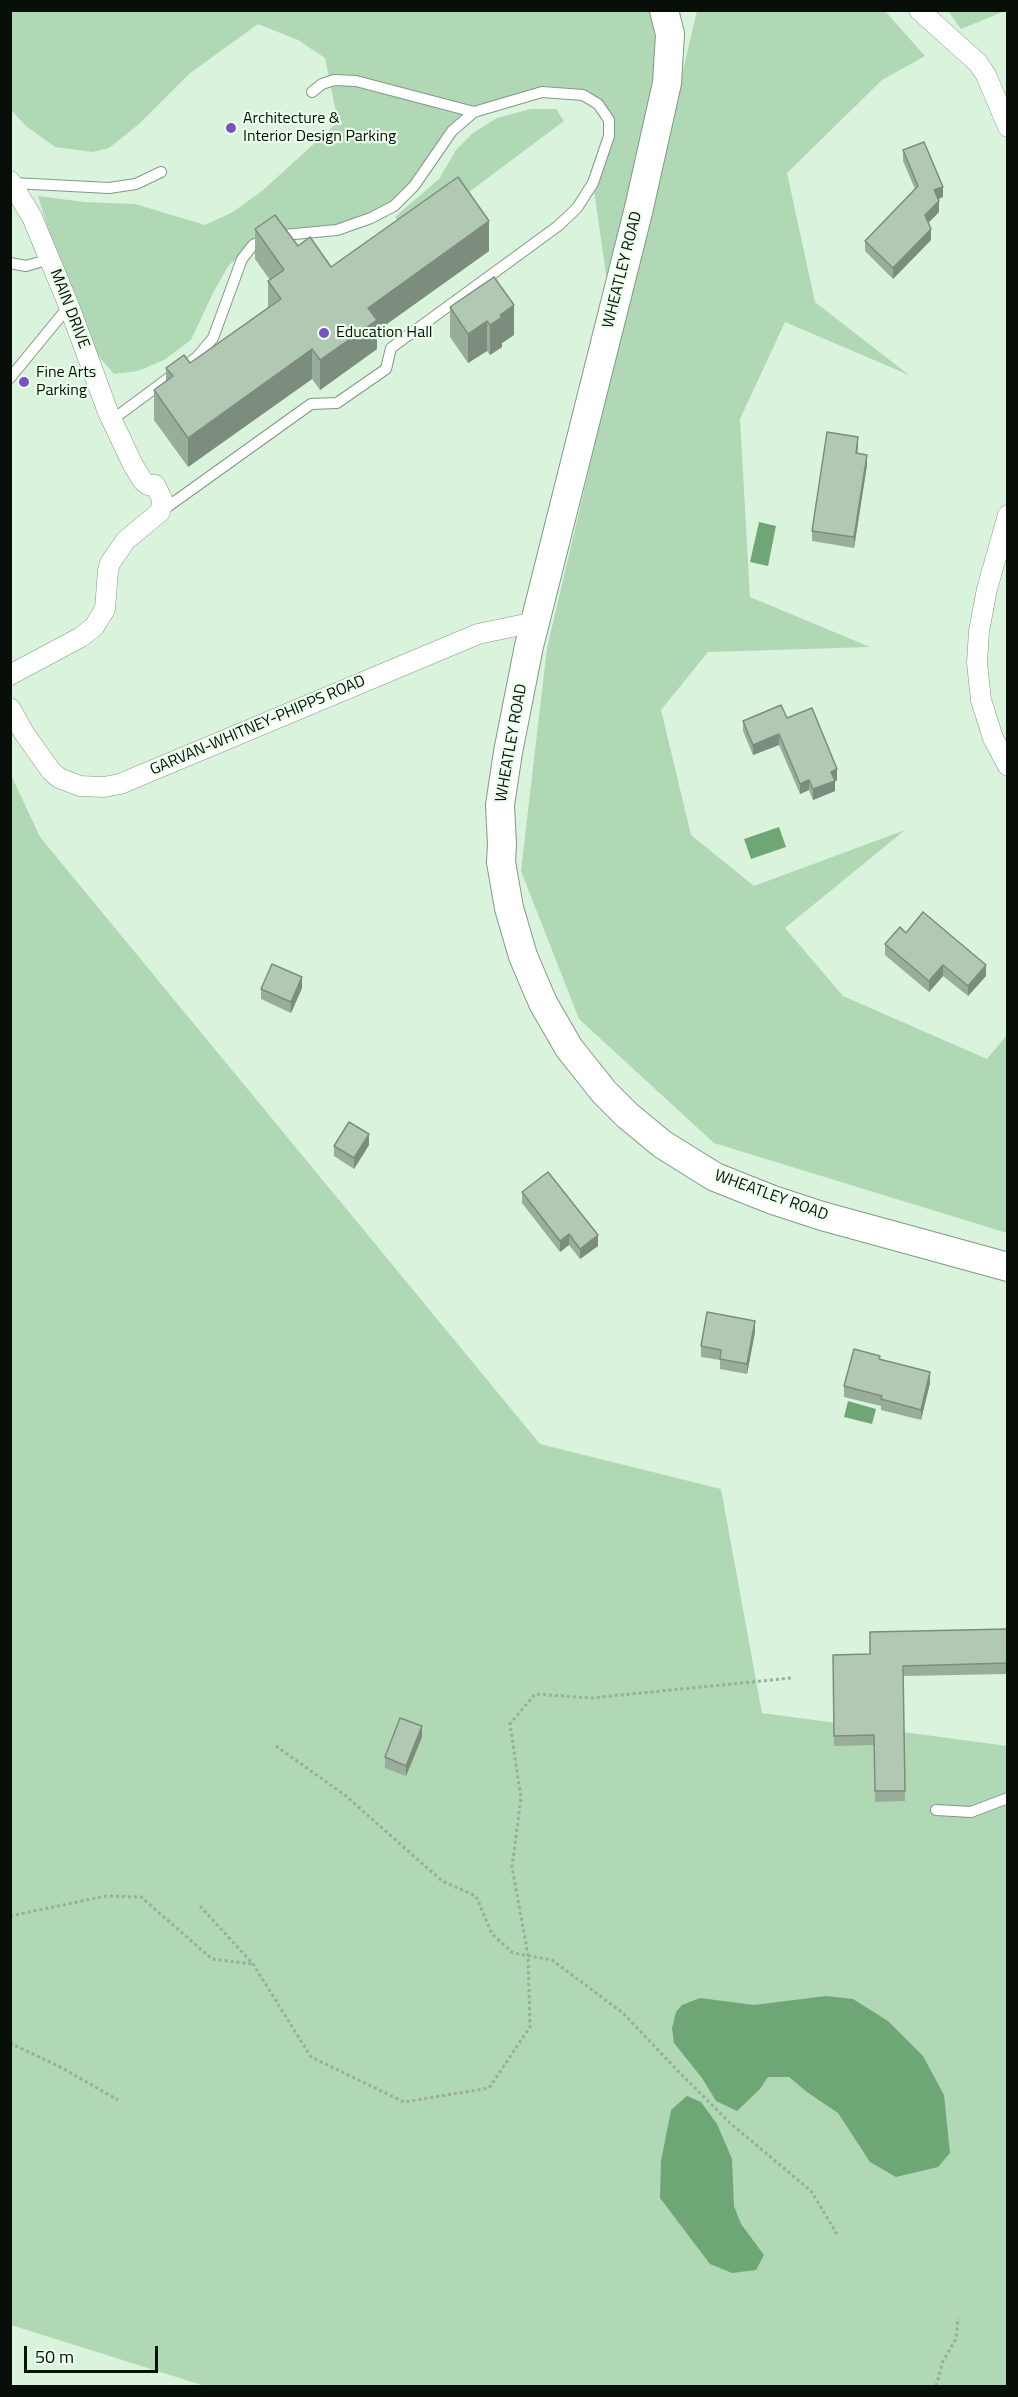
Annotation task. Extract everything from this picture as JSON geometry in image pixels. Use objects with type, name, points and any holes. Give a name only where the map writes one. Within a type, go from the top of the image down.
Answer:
[{"type":"main road","name":"WHEATLEY ROAD","points":[[664,10],[669,34],[667,83],[639,208],[535,622],[503,784],[500,805],[501,862],[509,908],[523,956],[543,1004],[569,1048],[604,1092],[662,1144],[715,1177],[773,1200],[822,1216],[1008,1267]]},
{"type":"street","points":[[919,10],[978,63],[986,75],[1008,127]]},
{"type":"street","name":"MAIN DRIVE","points":[[12,182],[32,217],[50,259],[112,420],[143,481],[148,485],[155,485],[163,501],[160,512]]},
{"type":"street","points":[[10,675],[81,637],[94,627],[105,609],[110,563],[126,540],[160,512]]},
{"type":"street","points":[[1008,515],[987,589],[979,631],[977,663],[981,700],[993,738],[1008,766]]},
{"type":"street","name":"GARVAN-WHITNEY-PHIPPS ROAD","points":[[10,708],[24,733],[51,771],[59,778],[80,786],[104,787],[120,784],[478,634],[535,622]]},
{"type":"lane","points":[[312,92],[322,84],[334,80],[356,81],[474,112]]},
{"type":"lane","points":[[112,420],[196,357],[213,338],[242,258],[253,245],[273,236],[337,230],[371,218],[394,206],[414,186],[452,131],[474,112],[542,92],[583,94],[598,104],[609,120],[609,136],[593,183],[577,208],[558,226],[391,348],[386,369],[337,403],[311,404],[160,512]]},
{"type":"lane","points":[[12,182],[109,188],[136,184],[161,172]]},
{"type":"lane","points":[[10,262],[26,266],[50,259]]},
{"type":"lane","points":[[10,378],[69,306]]},
{"type":"lane","points":[[936,1809],[971,1812],[1008,1798]]},
{"type":"path","points":[[200,1906],[253,1964],[311,2057],[404,2102],[489,2088],[530,2026],[528,1957],[512,1867],[521,1798],[510,1724],[536,1694],[591,1698],[791,1678]]},
{"type":"path","points":[[276,1746],[346,1796],[442,1881],[476,1896],[492,1934],[513,1953],[552,1960],[624,2013],[730,2123],[811,2191],[837,2234]]},
{"type":"path","points":[[10,1916],[106,1896],[141,1897],[212,1959],[253,1964]]},
{"type":"path","points":[[10,2043],[62,2068],[118,2100]]},
{"type":"path","points":[[936,2386],[943,2361],[956,2339],[958,2318]]},
{"type":"shaded area","points":[[10,11],[664,11],[670,34],[612,317],[593,183],[609,120],[583,95],[542,92],[474,112],[452,131],[414,186],[371,218],[253,245],[229,265],[191,340],[164,360],[138,371],[114,374],[94,351],[52,242],[38,196],[84,202],[135,204],[205,225],[233,212],[263,190],[338,122],[325,58],[298,40],[258,24],[189,74],[139,124],[109,148],[93,152],[55,147],[26,126],[11,110]]},
{"type":"shaded area","points":[[697,11],[885,11],[925,56],[882,80],[787,173],[815,302],[909,375],[785,322],[740,419],[750,597],[870,647],[708,652],[661,710],[691,835],[754,886],[905,830],[785,928],[843,996],[987,1059],[1007,1035],[1007,1233],[714,1143],[579,1019],[521,871],[547,648]]},
{"type":"shaded area","points":[[948,11],[1005,11],[961,29]]},
{"type":"shaded area","points":[[531,109],[556,109],[564,121],[461,198],[403,227],[395,217],[439,179],[456,150],[473,133],[497,118]]},
{"type":"shaded area","points":[[759,522],[776,526],[768,566],[750,562]]},
{"type":"shaded area","points":[[11,775],[40,837],[540,1444],[721,1489],[762,1713],[1007,1746],[1007,2386],[205,2386],[11,2325]]},
{"type":"shaded area","points":[[779,827],[786,847],[751,859],[744,839]]},
{"type":"shaded area","points":[[848,1401],[876,1409],[872,1424],[844,1417]]},
{"type":"shaded area","points":[[826,1996],[853,1999],[888,2021],[923,2056],[944,2095],[950,2153],[938,2167],[896,2177],[870,2162],[838,2113],[789,2077],[768,2077],[760,2089],[737,2111],[716,2101],[702,2078],[674,2043],[672,2028],[676,2012],[682,2005],[700,1998],[754,2005]]},
{"type":"shaded area","points":[[687,2096],[701,2102],[717,2124],[732,2159],[734,2206],[741,2224],[764,2255],[756,2270],[732,2273],[710,2264],[660,2198],[661,2161],[671,2110]]},
{"type":"building","points":[[924,142],[943,187],[934,190],[939,201],[925,215],[931,229],[893,268],[865,241],[918,186],[903,150]]},
{"type":"building","name":"Education Hall","points":[[458,177],[489,221],[368,308],[377,320],[320,360],[312,349],[188,438],[154,390],[173,376],[166,368],[184,355],[190,363],[281,299],[268,281],[284,270],[255,229],[275,215],[298,246],[310,237],[331,267]]},
{"type":"building","points":[[494,277],[514,305],[490,325],[487,321],[468,334],[450,307]]},
{"type":"building","points":[[827,432],[858,437],[856,453],[867,455],[854,537],[812,531]]},
{"type":"building","points":[[781,705],[787,718],[812,708],[837,769],[831,772],[835,781],[813,789],[809,780],[800,784],[779,734],[753,745],[743,721]]},
{"type":"building","points":[[923,912],[986,965],[968,986],[943,965],[929,981],[885,944],[900,927],[906,933]]},
{"type":"building","points":[[272,964],[302,977],[291,1002],[261,989]]},
{"type":"building","points":[[349,1122],[369,1134],[354,1158],[334,1146]]},
{"type":"building","points":[[548,1172],[598,1235],[580,1249],[569,1234],[560,1241],[522,1192]]},
{"type":"building","points":[[707,1312],[755,1321],[747,1364],[720,1359],[721,1350],[701,1346]]},
{"type":"building","points":[[854,1349],[880,1356],[879,1359],[930,1372],[921,1410],[844,1386]]},
{"type":"building","points":[[1008,1629],[1008,1663],[903,1666],[905,1791],[875,1791],[874,1735],[834,1736],[833,1655],[870,1654],[870,1632]]},
{"type":"building","points":[[400,1718],[422,1726],[406,1766],[385,1757]]},
{"type":"place","name":"Architecture & Interior Design Parking","points":[[231,128]]},
{"type":"place","name":"Education Hall","points":[[324,333]]},
{"type":"place","name":"Fine Arts Parking","points":[[24,382]]}]
